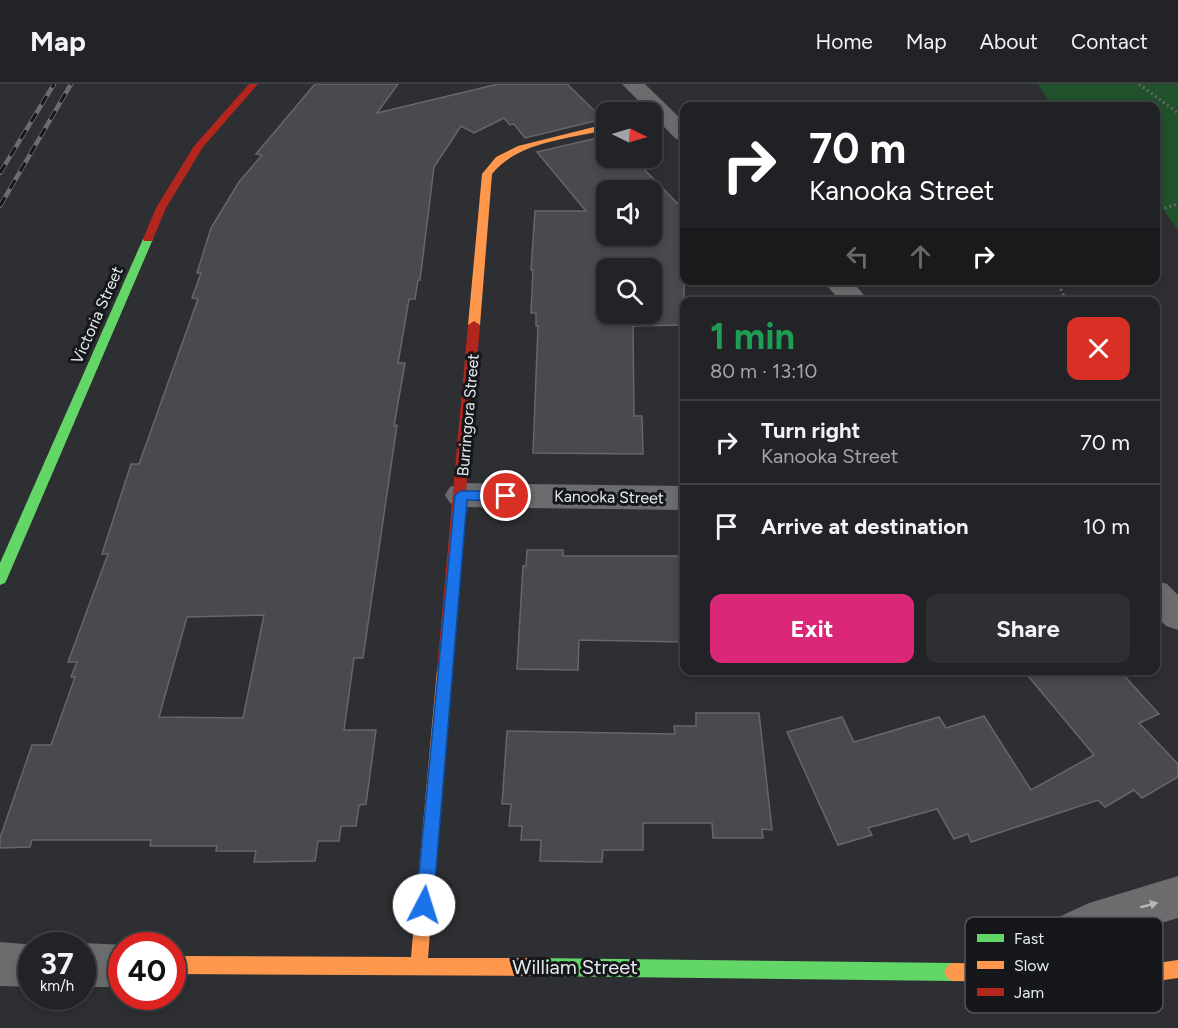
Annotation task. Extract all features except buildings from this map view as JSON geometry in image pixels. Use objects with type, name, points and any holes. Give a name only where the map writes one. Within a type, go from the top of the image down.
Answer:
[{"type":"street","name":"Victoria Street","points":[[0,579],[161,208],[198,146],[254,84]]},
{"type":"street","points":[[633,84],[647,102]]},
{"type":"street","points":[[662,118],[680,131]]},
{"type":"street","name":"Burringora Street","points":[[419,966],[487,174],[499,159],[521,148],[596,129]]},
{"type":"street","points":[[840,285],[851,297]]},
{"type":"street","name":"Kanooka Street","points":[[461,495],[680,498]]},
{"type":"street","points":[[1160,599],[1178,616]]},
{"type":"street","name":"William Street","points":[[1111,917],[1178,897]]},
{"type":"street","points":[[0,964],[18,965]]},
{"type":"street","name":"William Street","points":[[186,965],[765,969],[965,974]]},
{"type":"street","name":"William Street","points":[[1163,971],[1178,969]]},
{"type":"path","points":[[1139,84],[1178,113]]},
{"type":"path","points":[[1160,209],[1178,204]]},
{"type":"green space","points":[[1038,84],[1178,84],[1178,230],[1160,205],[1160,102],[1049,102]]},
{"type":"railway","points":[[0,173],[54,84]]},
{"type":"railway","points":[[0,206],[71,84]]},
{"type":"traffic: fast","points":[[0,579],[148,239]]},
{"type":"traffic: fast","points":[[535,967],[953,972]]},
{"type":"traffic: slow","points":[[474,325],[487,174],[499,159],[521,148],[596,129]]},
{"type":"traffic: slow","points":[[419,966],[444,670]]},
{"type":"traffic: slow","points":[[186,965],[535,967]]},
{"type":"traffic: slow","points":[[1163,971],[1178,969]]},
{"type":"traffic: slow","points":[[953,972],[965,972]]},
{"type":"traffic: jam","points":[[148,239],[161,208],[199,146],[254,84]]},
{"type":"traffic: jam","points":[[444,670],[474,325]]},
{"type":"route","points":[[424,905],[461,495],[506,496]]}]
